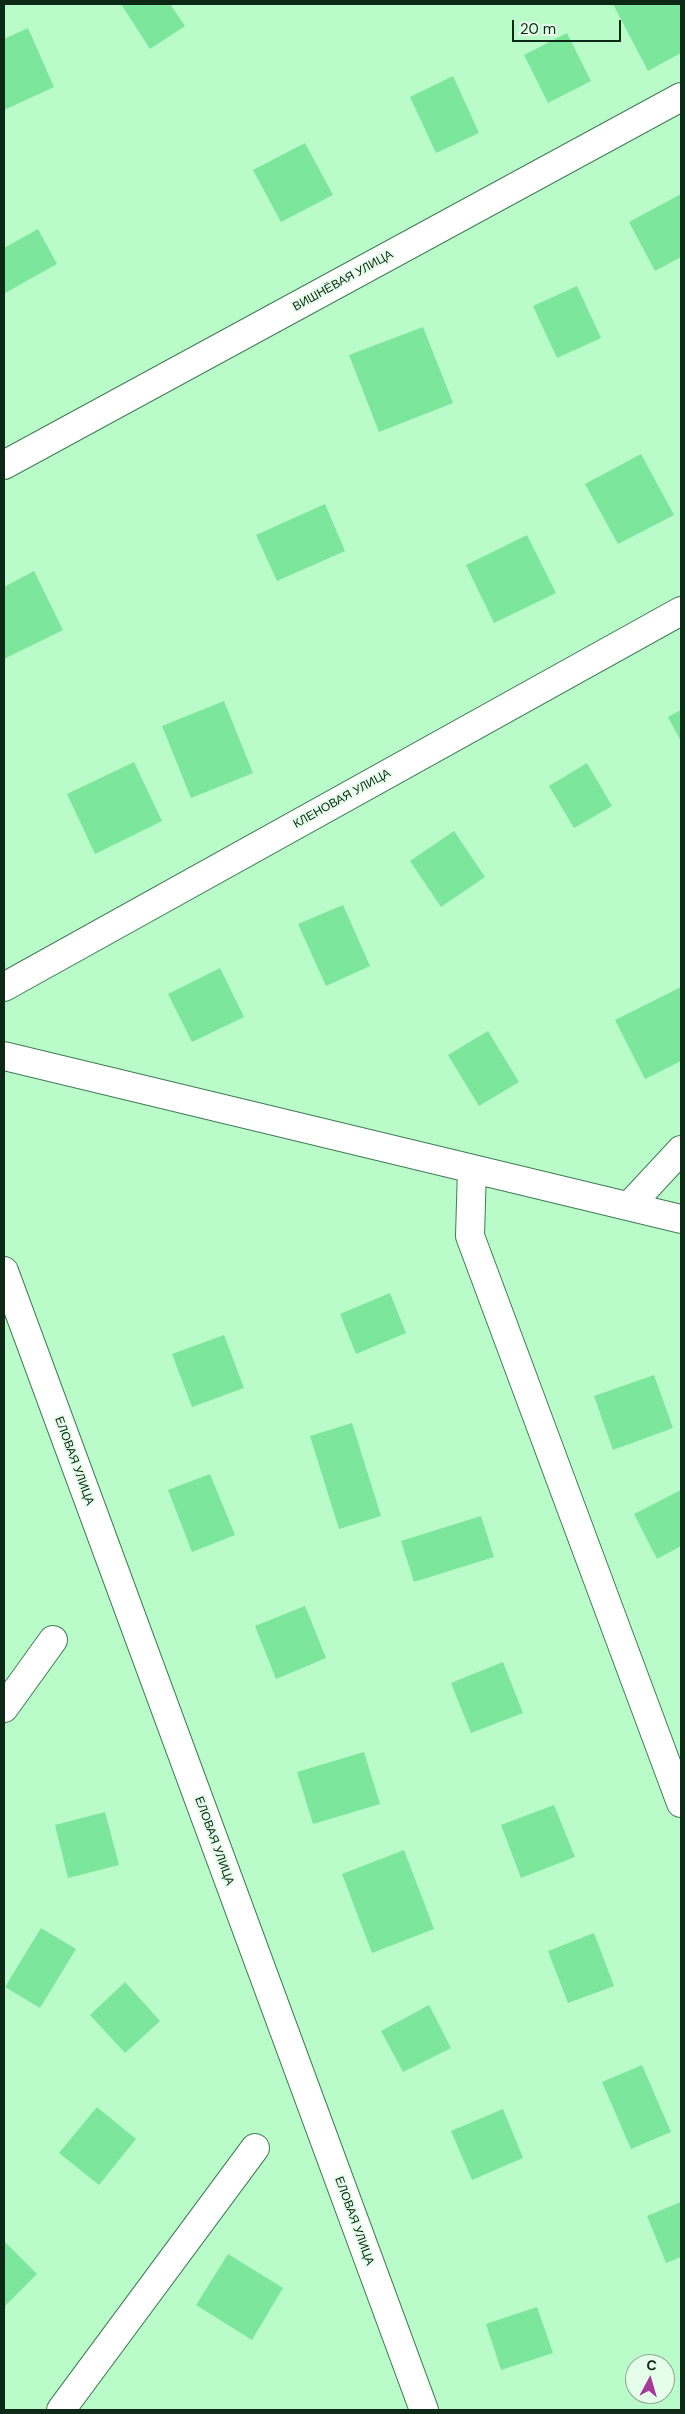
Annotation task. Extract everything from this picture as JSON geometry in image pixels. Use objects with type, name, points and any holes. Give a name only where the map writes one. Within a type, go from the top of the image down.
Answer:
[{"type":"street","name":"ВИШНЁВАЯ УЛИЦА","points":[[4,465],[681,97]]},
{"type":"street","name":"КЛЕНОВАЯ УЛИЦА","points":[[4,987],[681,611]]},
{"type":"street","points":[[4,1056],[681,1219]]},
{"type":"street","points":[[629,1206],[681,1150]]},
{"type":"street","points":[[472,1169],[470,1236],[681,1803]]},
{"type":"street","name":"ЕЛОВАЯ УЛИЦА","points":[[4,1271],[424,2410]]},
{"type":"street","points":[[4,1708],[53,1640]]},
{"type":"street","points":[[61,2410],[255,2148]]},
{"type":"building","points":[[121,4],[170,4],[185,26],[150,49]]},
{"type":"building","points":[[613,4],[681,4],[681,53],[648,71]]},
{"type":"building","points":[[28,28],[54,87],[4,110],[4,39]]},
{"type":"building","points":[[567,33],[591,81],[548,103],[524,55]]},
{"type":"building","points":[[453,76],[479,133],[436,153],[410,97]]},
{"type":"building","points":[[305,143],[333,195],[281,222],[253,170]]},
{"type":"building","points":[[681,194],[681,257],[655,271],[629,222]]},
{"type":"building","points":[[38,229],[57,264],[5,293],[4,248]]},
{"type":"building","points":[[577,286],[601,338],[557,358],[533,306]]},
{"type":"building","points":[[423,327],[453,403],[379,432],[349,355]]},
{"type":"building","points":[[641,454],[674,515],[618,544],[585,484]]},
{"type":"building","points":[[325,504],[345,551],[277,581],[256,535]]},
{"type":"building","points":[[527,535],[556,593],[494,623],[466,565]]},
{"type":"building","points":[[34,571],[63,630],[4,659],[4,587]]},
{"type":"building","points":[[224,701],[253,773],[191,798],[162,726]]},
{"type":"building","points":[[681,710],[681,741],[668,717]]},
{"type":"building","points":[[134,762],[162,821],[95,854],[67,794]]},
{"type":"building","points":[[587,763],[612,806],[574,828],[549,786]]},
{"type":"building","points":[[454,831],[485,877],[441,907],[410,861]]},
{"type":"building","points":[[343,905],[370,966],[326,986],[298,924]]},
{"type":"building","points":[[220,968],[244,1017],[192,1042],[168,994]]},
{"type":"building","points":[[681,987],[681,1061],[645,1079],[615,1020]]},
{"type":"building","points":[[488,1031],[519,1082],[479,1106],[448,1055]]},
{"type":"building","points":[[390,1293],[406,1333],[356,1354],[340,1314]]},
{"type":"building","points":[[224,1335],[244,1388],[192,1407],[172,1354]]},
{"type":"building","points":[[654,1375],[673,1428],[613,1450],[594,1396]]},
{"type":"building","points":[[352,1423],[381,1516],[339,1529],[310,1436]]},
{"type":"building","points":[[210,1474],[235,1535],[192,1552],[168,1490]]},
{"type":"building","points":[[681,1490],[681,1546],[657,1559],[634,1514]]},
{"type":"building","points":[[481,1516],[494,1557],[414,1582],[401,1541]]},
{"type":"building","points":[[305,1606],[326,1658],[276,1679],[255,1626]]},
{"type":"building","points":[[503,1662],[523,1713],[471,1733],[451,1683]]},
{"type":"building","points":[[364,1752],[380,1804],[313,1824],[297,1772]]},
{"type":"building","points":[[554,1805],[575,1857],[521,1878],[501,1825]]},
{"type":"building","points":[[105,1812],[119,1865],[68,1878],[55,1825]]},
{"type":"building","points":[[404,1850],[434,1929],[372,1953],[342,1874]]},
{"type":"building","points":[[41,1928],[76,1949],[40,2008],[5,1987]]},
{"type":"building","points":[[594,1933],[614,1986],[568,2003],[548,1951]]},
{"type":"building","points":[[125,1982],[160,2021],[125,2053],[90,2015]]},
{"type":"building","points":[[429,2005],[451,2048],[403,2072],[381,2031]]},
{"type":"building","points":[[642,2065],[671,2132],[631,2149],[602,2082]]},
{"type":"building","points":[[97,2107],[136,2139],[99,2185],[59,2153]]},
{"type":"building","points":[[503,2109],[523,2158],[472,2180],[451,2131]]},
{"type":"building","points":[[681,2202],[681,2257],[666,2263],[647,2216]]},
{"type":"building","points":[[4,2241],[37,2274],[5,2306],[4,2305]]},
{"type":"building","points":[[228,2254],[283,2288],[252,2340],[196,2305]]},
{"type":"building","points":[[537,2307],[553,2353],[501,2370],[486,2324]]}]
